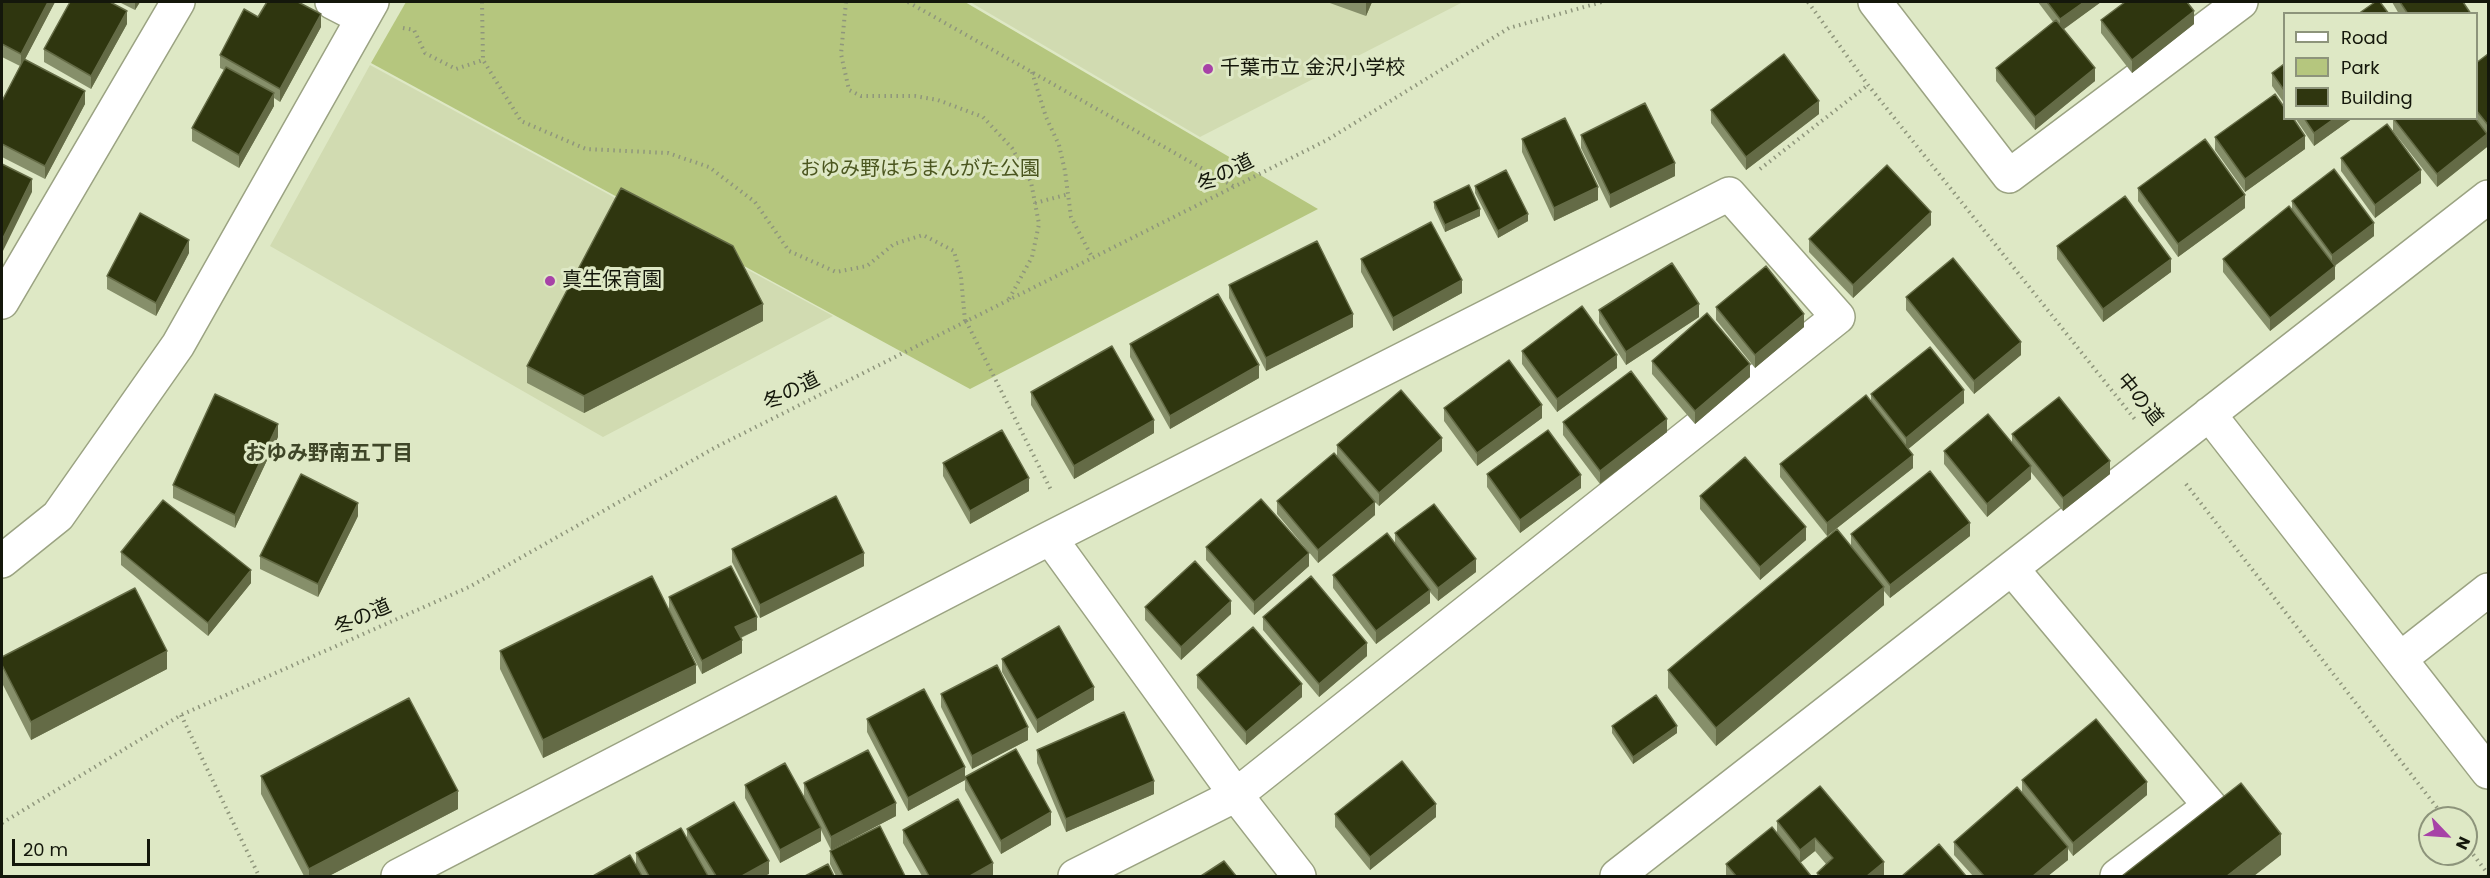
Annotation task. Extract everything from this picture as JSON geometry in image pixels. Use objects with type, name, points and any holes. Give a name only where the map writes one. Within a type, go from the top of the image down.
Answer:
[{"type":"street","points":[[2,302],[178,2]]},
{"type":"street","points":[[2,561],[58,516],[178,345],[367,10],[332,2]]},
{"type":"street","points":[[1875,2],[2009,176],[2241,2]]},
{"type":"street","points":[[398,876],[1060,533],[1729,194],[1838,317],[1236,795],[1075,876]]},
{"type":"street","points":[[1617,876],[2013,570],[2488,197]]},
{"type":"street","points":[[2210,414],[2488,772]]},
{"type":"street","points":[[1060,533],[1236,795],[1299,876]]},
{"type":"street","points":[[2013,570],[2210,806],[2117,876]]},
{"type":"street","points":[[2400,659],[2488,590]]},
{"type":"path","points":[[483,2],[483,60],[521,121],[586,149],[668,153],[709,167],[755,202],[789,251],[836,272],[867,266],[894,244],[923,235],[954,251],[961,277],[965,322],[1060,533]]},
{"type":"path","points":[[846,2],[841,54],[849,90],[861,96],[915,96],[938,100],[983,117],[1012,148],[1031,182],[1039,224],[1032,257],[1009,300]]},
{"type":"path","points":[[908,2],[1234,186]]},
{"type":"path","name":"冬の道","points":[[3,823],[181,715],[469,587],[716,447],[1327,140],[1509,28],[1602,2]]},
{"type":"path","name":"中の道","points":[[1808,2],[1868,85],[2161,452],[2436,806]]},
{"type":"path","points":[[367,10],[414,30],[425,53],[456,69],[483,60]]},
{"type":"path","points":[[1032,72],[1046,117],[1059,146],[1071,217],[1092,257]]},
{"type":"path","points":[[1729,194],[1868,85]]},
{"type":"path","points":[[1035,203],[1069,195]]},
{"type":"path","points":[[181,715],[259,876]]},
{"type":"path","points":[[2,815],[3,823]]},
{"type":"path","points":[[2478,861],[2488,874]]},
{"type":"shaded area","name":"千葉市立 金沢小学校","points":[[970,2],[1463,2],[1200,137]]},
{"type":"shaded area","name":"真生保育園","points":[[370,65],[833,316],[603,437],[270,246]]},
{"type":"green space","name":"おゆみ野はちまんがた公園","points":[[406,2],[965,2],[1318,209],[970,389],[371,63]]},
{"type":"building","points":[[2,2],[48,2],[21,54],[2,44]]},
{"type":"building","points":[[70,2],[110,2],[127,11],[91,76],[44,49]]},
{"type":"building","points":[[267,2],[298,2],[321,14],[280,89],[220,55],[244,9],[258,17]]},
{"type":"building","points":[[2047,2],[2084,2],[2060,19]]},
{"type":"building","points":[[2125,2],[2187,2],[2194,11],[2132,60],[2101,20]]},
{"type":"building","points":[[2375,2],[2380,2],[2388,12],[2361,12]]},
{"type":"building","points":[[2400,2],[2463,2],[2470,12],[2407,12]]},
{"type":"building","points":[[2056,20],[2095,68],[2035,117],[1996,68]]},
{"type":"building","points":[[1784,54],[1819,101],[1746,157],[1711,110]]},
{"type":"building","points":[[2488,54],[2488,125],[2478,112],[2478,62]]},
{"type":"building","points":[[24,59],[85,91],[45,166],[2,144],[2,101]]},
{"type":"building","points":[[2283,65],[2283,89],[2272,73]]},
{"type":"building","points":[[226,67],[274,93],[239,155],[192,128]]},
{"type":"building","points":[[2275,94],[2283,106],[2283,120],[2294,120],[2305,136],[2245,179],[2215,137]]},
{"type":"building","points":[[1645,103],[1675,163],[1610,195],[1581,135]]},
{"type":"building","points":[[1565,118],[1598,187],[1554,208],[1522,139]]},
{"type":"building","points":[[2305,120],[2332,120],[2314,133]]},
{"type":"building","points":[[2395,120],[2476,120],[2487,134],[2437,174]]},
{"type":"building","points":[[2387,124],[2421,170],[2375,205],[2341,158]]},
{"type":"building","points":[[2205,139],[2245,195],[2178,244],[2138,188]]},
{"type":"building","points":[[2,164],[32,179],[2,240]]},
{"type":"building","points":[[1887,165],[1931,212],[1853,285],[1809,239]]},
{"type":"building","points":[[2334,169],[2374,223],[2332,255],[2292,201]]},
{"type":"building","points":[[1506,170],[1528,214],[1498,231],[1475,186]]},
{"type":"building","points":[[1469,185],[1480,209],[1445,225],[1434,202]]},
{"type":"building","points":[[621,188],[733,246],[763,304],[584,396],[527,366]]},
{"type":"building","points":[[2125,196],[2171,259],[2103,309],[2057,246]]},
{"type":"building","points":[[2289,206],[2335,266],[2270,318],[2223,259]]},
{"type":"building","points":[[140,213],[189,240],[156,303],[107,276]]},
{"type":"building","points":[[1431,222],[1462,280],[1393,318],[1361,259]]},
{"type":"building","points":[[1317,241],[1353,314],[1266,358],[1229,285]]},
{"type":"building","points":[[1953,258],[2021,342],[1974,381],[1906,297]]},
{"type":"building","points":[[1672,263],[1699,304],[1626,352],[1599,310]]},
{"type":"building","points":[[1766,266],[1804,314],[1755,355],[1716,307]]},
{"type":"building","points":[[1218,294],[1259,365],[1170,416],[1130,344]]},
{"type":"building","points":[[1582,306],[1617,355],[1557,399],[1522,351]]},
{"type":"building","points":[[1707,313],[1750,364],[1695,411],[1652,361]]},
{"type":"building","points":[[1112,346],[1154,420],[1074,466],[1031,392]]},
{"type":"building","points":[[1930,347],[1964,390],[1906,438],[1871,394]]},
{"type":"building","points":[[1509,360],[1542,405],[1477,453],[1444,408]]},
{"type":"building","points":[[1631,371],[1667,419],[1600,471],[1563,422]]},
{"type":"building","points":[[1401,390],[1442,438],[1379,493],[1337,445]]},
{"type":"building","points":[[215,394],[278,424],[235,515],[173,485]]},
{"type":"building","points":[[1866,395],[1913,455],[1827,523],[1780,464]]},
{"type":"building","points":[[2059,397],[2110,461],[2063,498],[2012,434]]},
{"type":"building","points":[[1988,414],[2031,466],[1987,504],[1944,451]]},
{"type":"building","points":[[1002,430],[1029,478],[970,511],[943,463]]},
{"type":"building","points":[[1548,430],[1581,475],[1520,520],[1487,474]]},
{"type":"building","points":[[1334,453],[1375,502],[1318,550],[1277,501]]},
{"type":"building","points":[[1745,457],[1806,527],[1760,567],[1700,496]]},
{"type":"building","points":[[1930,471],[1970,523],[1890,585],[1851,534]]},
{"type":"building","points":[[301,474],[358,503],[318,584],[260,556]]},
{"type":"building","points":[[836,496],[864,553],[760,605],[732,549]]},
{"type":"building","points":[[1261,499],[1309,553],[1254,602],[1206,547]]},
{"type":"building","points":[[163,500],[251,570],[208,623],[121,552]]},
{"type":"building","points":[[1434,504],[1476,559],[1438,588],[1395,533]]},
{"type":"building","points":[[1837,529],[1884,587],[1716,728],[1668,670]]},
{"type":"building","points":[[1387,533],[1430,590],[1376,631],[1333,575]]},
{"type":"building","points":[[1195,561],[1231,601],[1181,647],[1145,607]]},
{"type":"building","points":[[731,566],[757,617],[735,627],[742,640],[702,661],[669,597]]},
{"type":"building","points":[[652,576],[696,665],[543,740],[500,651]]},
{"type":"building","points":[[1311,576],[1367,643],[1319,684],[1263,617]]},
{"type":"building","points":[[135,588],[167,651],[31,722],[2,665],[2,657]]},
{"type":"building","points":[[1059,626],[1094,687],[1037,720],[1002,659]]},
{"type":"building","points":[[1253,627],[1302,684],[1246,732],[1197,675]]},
{"type":"building","points":[[997,665],[1028,727],[972,756],[941,694]]},
{"type":"building","points":[[924,689],[965,767],[908,798],[867,719]]},
{"type":"building","points":[[1656,695],[1677,726],[1633,757],[1612,726]]},
{"type":"building","points":[[409,698],[458,791],[309,869],[261,776]]},
{"type":"building","points":[[1124,712],[1154,781],[1066,819],[1037,750]]},
{"type":"building","points":[[2096,719],[2147,782],[2073,843],[2022,780]]},
{"type":"building","points":[[1016,749],[1051,812],[1001,841],[965,777]]},
{"type":"building","points":[[868,750],[896,803],[831,837],[804,783]]},
{"type":"building","points":[[1402,761],[1436,804],[1370,857],[1335,814]]},
{"type":"building","points":[[785,763],[821,828],[780,850],[745,785]]},
{"type":"building","points":[[2241,783],[2281,834],[2227,876],[2122,876]]},
{"type":"building","points":[[1820,786],[1884,862],[1867,876],[1820,876],[1817,873],[1833,858],[1815,838],[1800,850],[1777,821]]},
{"type":"building","points":[[2017,787],[2068,847],[2033,876],[1984,876],[1954,842]]},
{"type":"building","points":[[958,799],[993,863],[970,876],[929,876],[903,830]]},
{"type":"building","points":[[734,802],[769,861],[742,876],[716,876],[687,829]]},
{"type":"building","points":[[880,826],[905,876],[843,876],[830,851]]},
{"type":"building","points":[[1772,827],[1811,876],[1736,876],[1726,864]]},
{"type":"building","points":[[681,828],[708,876],[649,876],[636,853]]},
{"type":"building","points":[[1939,844],[1966,876],[1902,876]]},
{"type":"building","points":[[630,855],[642,876],[593,876]]},
{"type":"building","points":[[1224,861],[1236,876],[1201,876]]},
{"type":"building","points":[[828,864],[834,876],[805,876]]},
{"type":"place","name":"千葉市立 金沢小学校","points":[[1208,69]]},
{"type":"place","name":"真生保育園","points":[[550,281]]},
{"type":"district","name":"おゆみ野南五丁目","points":[[329,455]]}]
